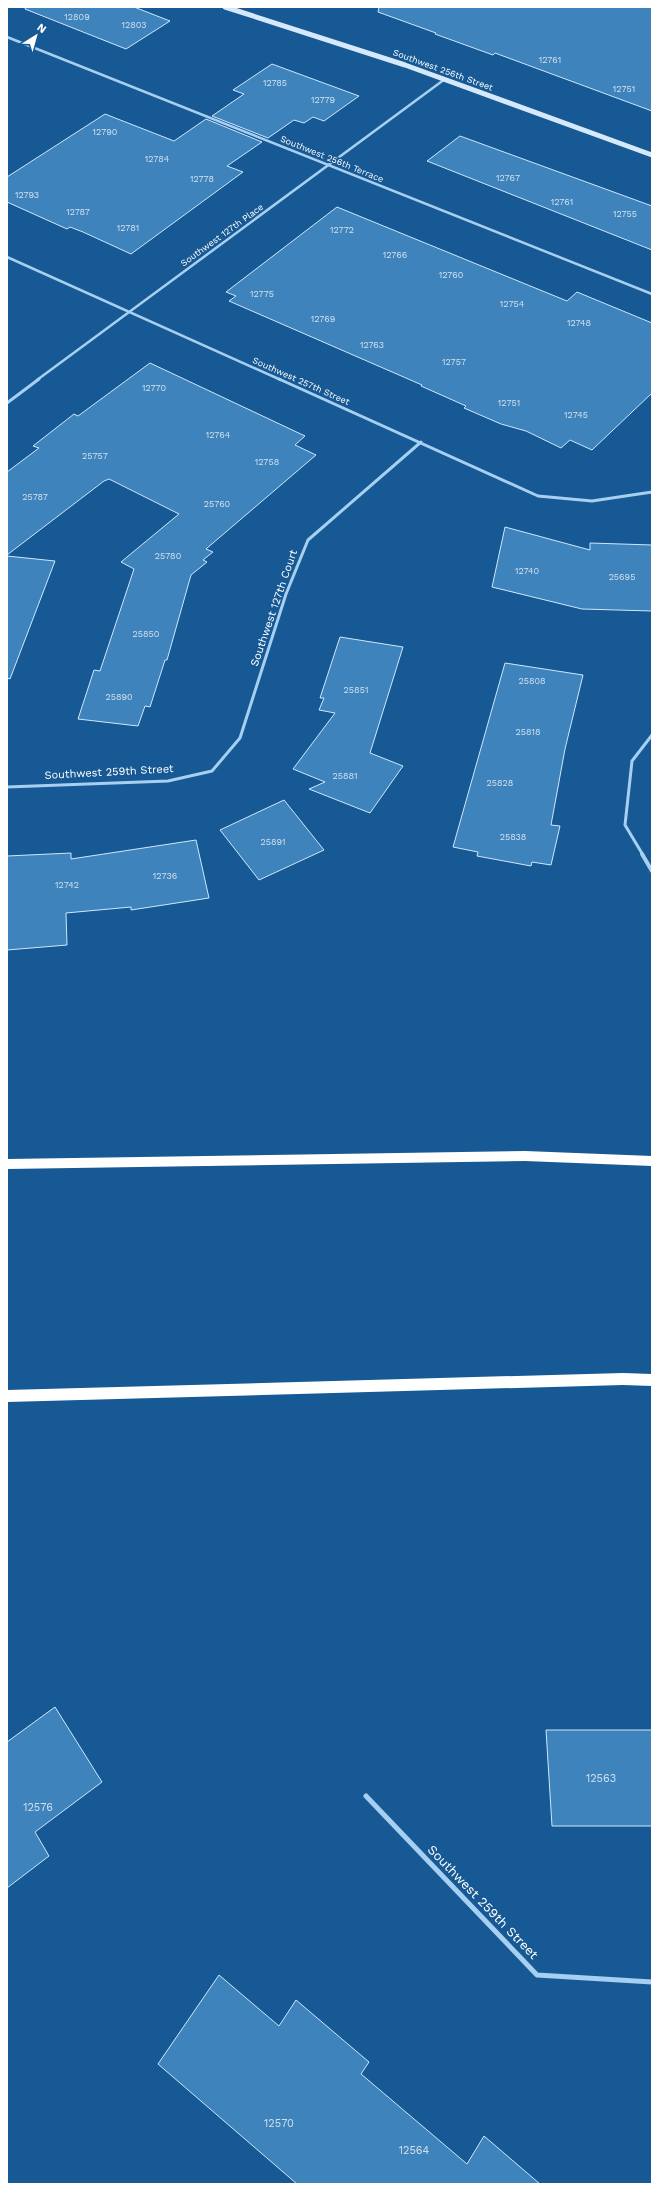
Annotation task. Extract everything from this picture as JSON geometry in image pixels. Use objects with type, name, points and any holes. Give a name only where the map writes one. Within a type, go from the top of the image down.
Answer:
[{"type":"highway","points":[[7,1164],[525,1156],[652,1161]]},
{"type":"highway","points":[[7,1396],[623,1379],[652,1380]]},
{"type":"street","name":"Southwest 256th Street","points":[[225,7],[372,53],[652,155]]},
{"type":"street","name":"Southwest 256th Terrace","points":[[7,37],[652,294]]},
{"type":"street","name":"Southwest 127th Place","points":[[7,403],[128,312],[445,79]]},
{"type":"street","name":"Southwest 257th Street","points":[[7,257],[538,496],[592,501],[652,492]]},
{"type":"street","name":"Southwest 127th Court","points":[[212,771],[240,738],[286,594],[308,540],[420,442]]},
{"type":"street","points":[[652,735],[632,761],[625,825],[652,871]]},
{"type":"street","name":"Southwest 259th Street","points":[[7,787],[168,781],[212,771]]},
{"type":"street","name":"Southwest 259th Street","points":[[366,1796],[537,1975],[652,1982]]},
{"type":"building","points":[[26,7],[134,7],[170,21],[126,49],[25,9]]},
{"type":"building","points":[[379,7],[652,7],[652,111],[495,53],[493,55],[435,34],[436,33],[378,12]]},
{"type":"building","points":[[272,64],[359,96],[324,121],[313,117],[304,123],[294,120],[268,138],[212,116],[244,94],[233,90]]},
{"type":"building","points":[[105,114],[174,141],[206,119],[262,142],[227,166],[243,172],[131,254],[83,232],[70,227],[67,229],[7,202],[7,177]]},
{"type":"building","points":[[460,136],[652,206],[652,250],[427,161]]},
{"type":"building","points":[[337,207],[567,301],[577,292],[652,323],[652,393],[592,450],[570,440],[561,448],[526,431],[501,424],[464,408],[466,406],[421,386],[422,385],[229,301],[236,296],[226,292]]},
{"type":"building","points":[[150,363],[305,436],[295,445],[316,455],[206,549],[213,552],[203,560],[207,562],[191,575],[167,660],[165,660],[150,707],[145,706],[138,726],[78,719],[94,670],[100,671],[134,569],[121,562],[179,514],[109,479],[104,481],[7,555],[7,472],[39,448],[33,446],[74,414],[78,416]]},
{"type":"building","points":[[505,527],[590,550],[590,543],[652,545],[652,611],[582,609],[492,587]]},
{"type":"building","points":[[7,556],[55,561],[10,679],[7,678]]},
{"type":"building","points":[[340,637],[403,647],[370,753],[403,766],[370,813],[309,789],[325,782],[293,769],[335,713],[319,710],[324,698],[320,698]]},
{"type":"building","points":[[505,663],[583,675],[565,749],[551,825],[560,826],[551,865],[532,862],[531,866],[477,856],[478,852],[453,847]]},
{"type":"building","points":[[284,800],[324,850],[259,880],[220,830]]},
{"type":"building","points":[[196,840],[209,898],[131,910],[131,907],[66,913],[67,945],[7,950],[7,856],[71,853],[71,859]]},
{"type":"building","points":[[55,1707],[102,1782],[35,1832],[49,1856],[7,1888],[7,1742]]},
{"type":"building","points":[[546,1730],[652,1730],[652,1826],[552,1826]]},
{"type":"building","points":[[219,1975],[279,2026],[296,2000],[369,2062],[361,2074],[467,2164],[484,2136],[540,2184],[297,2184],[158,2064]]}]
